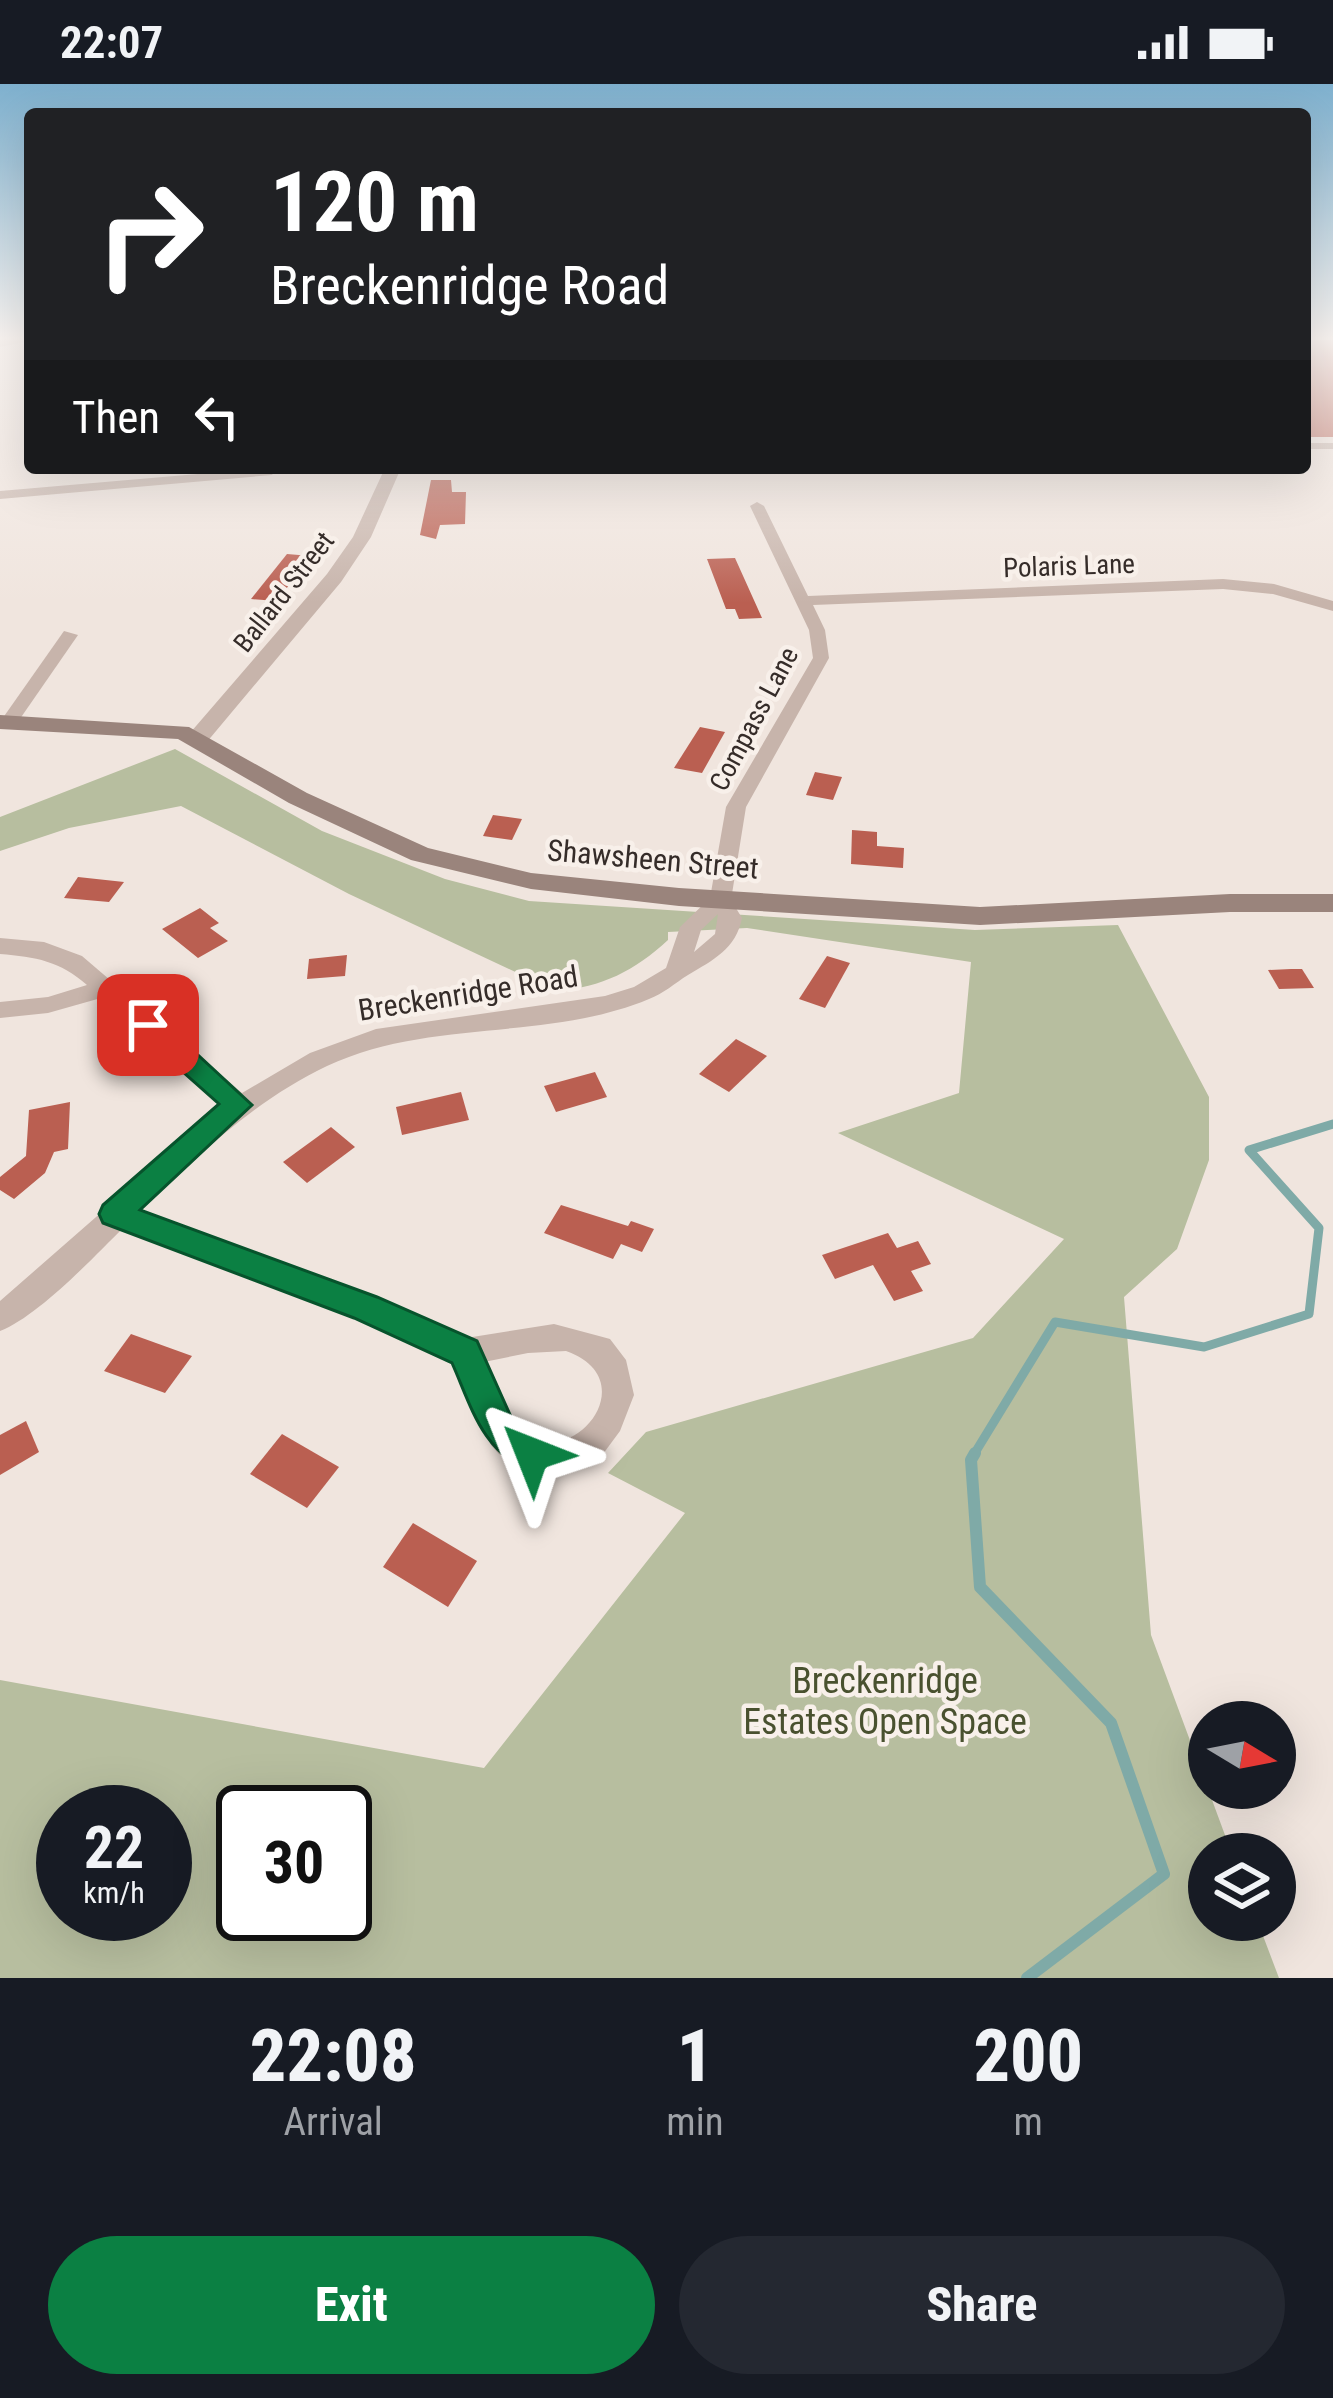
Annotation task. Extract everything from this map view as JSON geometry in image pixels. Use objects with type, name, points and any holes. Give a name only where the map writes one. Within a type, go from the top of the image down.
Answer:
[{"type":"main road","name":"Shawsheen Street","points":[[5,722],[147,727],[198,738],[298,798],[419,854],[531,881],[720,900],[980,916],[1258,902],[1333,903]]},
{"type":"street","points":[[0,495],[243,474]]},
{"type":"street","name":"Ballard Street","points":[[198,738],[334,578],[362,537],[390,474]]},
{"type":"street","name":"Compass Lane","points":[[720,900],[736,807],[821,658],[822,643],[757,506]]},
{"type":"street","name":"Polaris Lane","points":[[804,601],[1209,584],[1274,590],[1333,606]]},
{"type":"street","points":[[5,722],[70,635]]},
{"type":"street","points":[[676,972],[691,927],[720,900]]},
{"type":"street","name":"Breckenridge Road","points":[[0,1318],[238,1105],[294,1070],[354,1044],[403,1031],[623,1000],[706,957],[725,938],[731,918],[720,900]]},
{"type":"street","points":[[0,946],[60,954],[106,988],[238,1105]]},
{"type":"street","points":[[0,1010],[48,1005],[106,988]]},
{"type":"street","points":[[114,1214],[365,1308],[465,1352],[557,1338],[583,1342],[604,1356],[617,1377],[615,1414],[600,1438],[575,1453],[546,1457],[519,1449],[500,1431],[465,1352]]},
{"type":"green space","name":"Breckenridge Estates Open Space","points":[[175,749],[322,831],[445,879],[529,901],[975,930],[1118,925],[1209,1097],[1209,1160],[1177,1249],[1124,1297],[1151,1635],[1188,1735],[1188,1809],[1215,1809],[1224,1833],[1188,1833],[1188,1941],[1265,1941],[1279,1978],[0,1978],[0,1680],[484,1768],[685,1513],[608,1473],[646,1432],[973,1338],[1064,1239],[838,1133],[959,1093],[971,962],[747,928],[668,932],[668,940],[630,969],[589,986],[556,991],[349,894],[181,806],[69,828],[0,851],[0,817]]},
{"type":"building","points":[[1311,426],[1333,426],[1333,437],[1311,437]]},
{"type":"building","points":[[431,480],[451,480],[452,492],[466,492],[465,524],[440,525],[436,539],[420,535]]},
{"type":"building","points":[[287,554],[311,556],[277,601],[251,599]]},
{"type":"building","points":[[735,558],[762,618],[739,619],[735,609],[726,609],[707,559]]},
{"type":"building","points":[[700,727],[725,732],[702,773],[674,768]]},
{"type":"building","points":[[815,772],[842,777],[833,800],[806,795]]},
{"type":"building","points":[[493,815],[522,819],[512,840],[483,836]]},
{"type":"building","points":[[852,830],[877,832],[877,846],[904,848],[903,868],[851,864]]},
{"type":"building","points":[[78,877],[124,882],[109,902],[64,898]]},
{"type":"building","points":[[200,908],[219,923],[210,928],[228,941],[198,958],[162,929]]},
{"type":"building","points":[[347,955],[345,976],[307,979],[309,959]]},
{"type":"building","points":[[827,956],[850,963],[825,1008],[799,999]]},
{"type":"building","points":[[1302,969],[1314,988],[1279,989],[1268,970]]},
{"type":"building","points":[[736,1039],[767,1056],[729,1092],[699,1074]]},
{"type":"building","points":[[595,1072],[607,1097],[556,1112],[544,1086]]},
{"type":"building","points":[[461,1092],[469,1120],[402,1135],[396,1107]]},
{"type":"building","points":[[70,1102],[68,1149],[54,1152],[45,1173],[14,1199],[0,1190],[0,1177],[26,1156],[29,1110]]},
{"type":"building","points":[[331,1127],[355,1147],[307,1183],[283,1162]]},
{"type":"building","points":[[561,1205],[654,1229],[642,1252],[621,1244],[613,1259],[544,1233]]},
{"type":"building","points":[[888,1233],[897,1248],[918,1241],[931,1264],[911,1271],[923,1291],[894,1301],[873,1265],[835,1279],[822,1255]]},
{"type":"building","points":[[131,1334],[192,1356],[165,1393],[104,1371]]},
{"type":"building","points":[[26,1421],[39,1452],[0,1475],[0,1435]]},
{"type":"building","points":[[282,1434],[339,1467],[307,1508],[250,1474]]},
{"type":"building","points":[[413,1523],[477,1561],[448,1607],[383,1567]]},
{"type":"waterway","points":[[973,1456],[1055,1322],[1204,1347],[1309,1314],[1319,1228],[1249,1150],[1333,1124]]},
{"type":"waterway","points":[[975,1453],[971,1460],[980,1587],[1111,1723],[1164,1874],[1027,1978]]},
{"type":"route","points":[[148,1025],[238,1105],[114,1214],[315,1288],[465,1352],[500,1431],[532,1454]]}]
